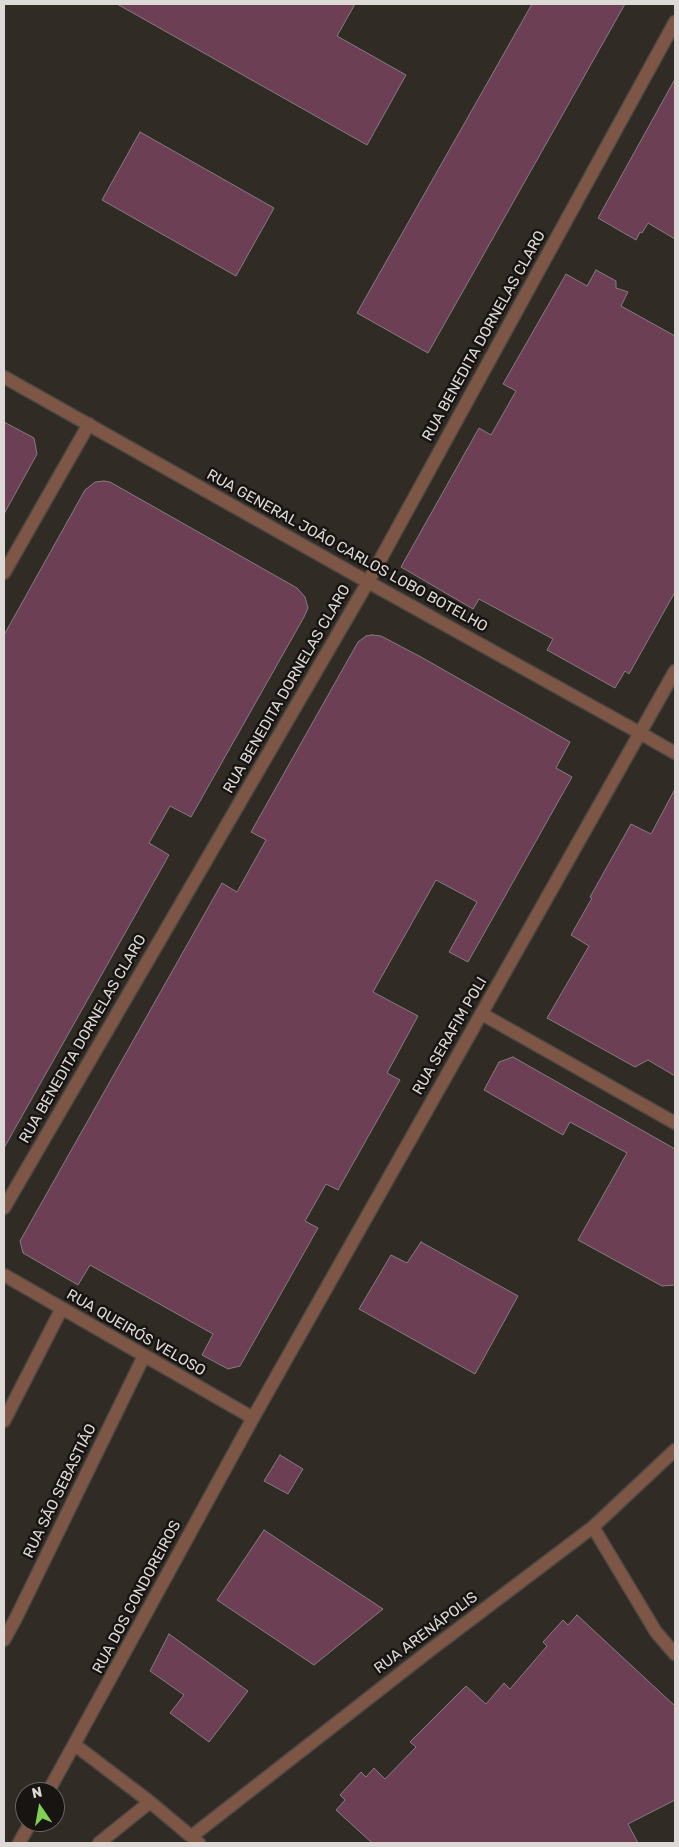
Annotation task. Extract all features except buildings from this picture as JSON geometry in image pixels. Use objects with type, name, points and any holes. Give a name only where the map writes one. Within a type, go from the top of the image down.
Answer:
[{"type":"street","name":"RUA BENEDITA DORNELAS CLARO","points":[[4,1208],[368,582],[675,22]]},
{"type":"street","name":"RUA GENERAL JOÃO CARLOS LOBO BOTELHO","points":[[4,377],[675,753]]},
{"type":"street","points":[[4,573],[89,424]]},
{"type":"street","name":"RUA SERAFIM POLI","points":[[253,1418],[675,671]]},
{"type":"street","points":[[482,1014],[675,1123]]},
{"type":"street","name":"RUA QUEIRÓS VELOSO","points":[[4,1276],[253,1418]]},
{"type":"street","points":[[4,1421],[61,1310]]},
{"type":"street","name":"RUA SÃO SEBASTIÃO","points":[[4,1640],[144,1356]]},
{"type":"street","name":"RUA DOS CONDOREIROS","points":[[54,1782],[253,1418]]},
{"type":"street","name":"RUA ARENÁPOLIS","points":[[195,1840],[430,1651],[593,1527],[675,1450]]},
{"type":"street","points":[[593,1527],[656,1632],[675,1654]]},
{"type":"street","points":[[75,1745],[150,1802],[195,1840]]},
{"type":"street","points":[[99,1843],[150,1802]]},
{"type":"street","points":[[19,1843],[25,1832]]}]
